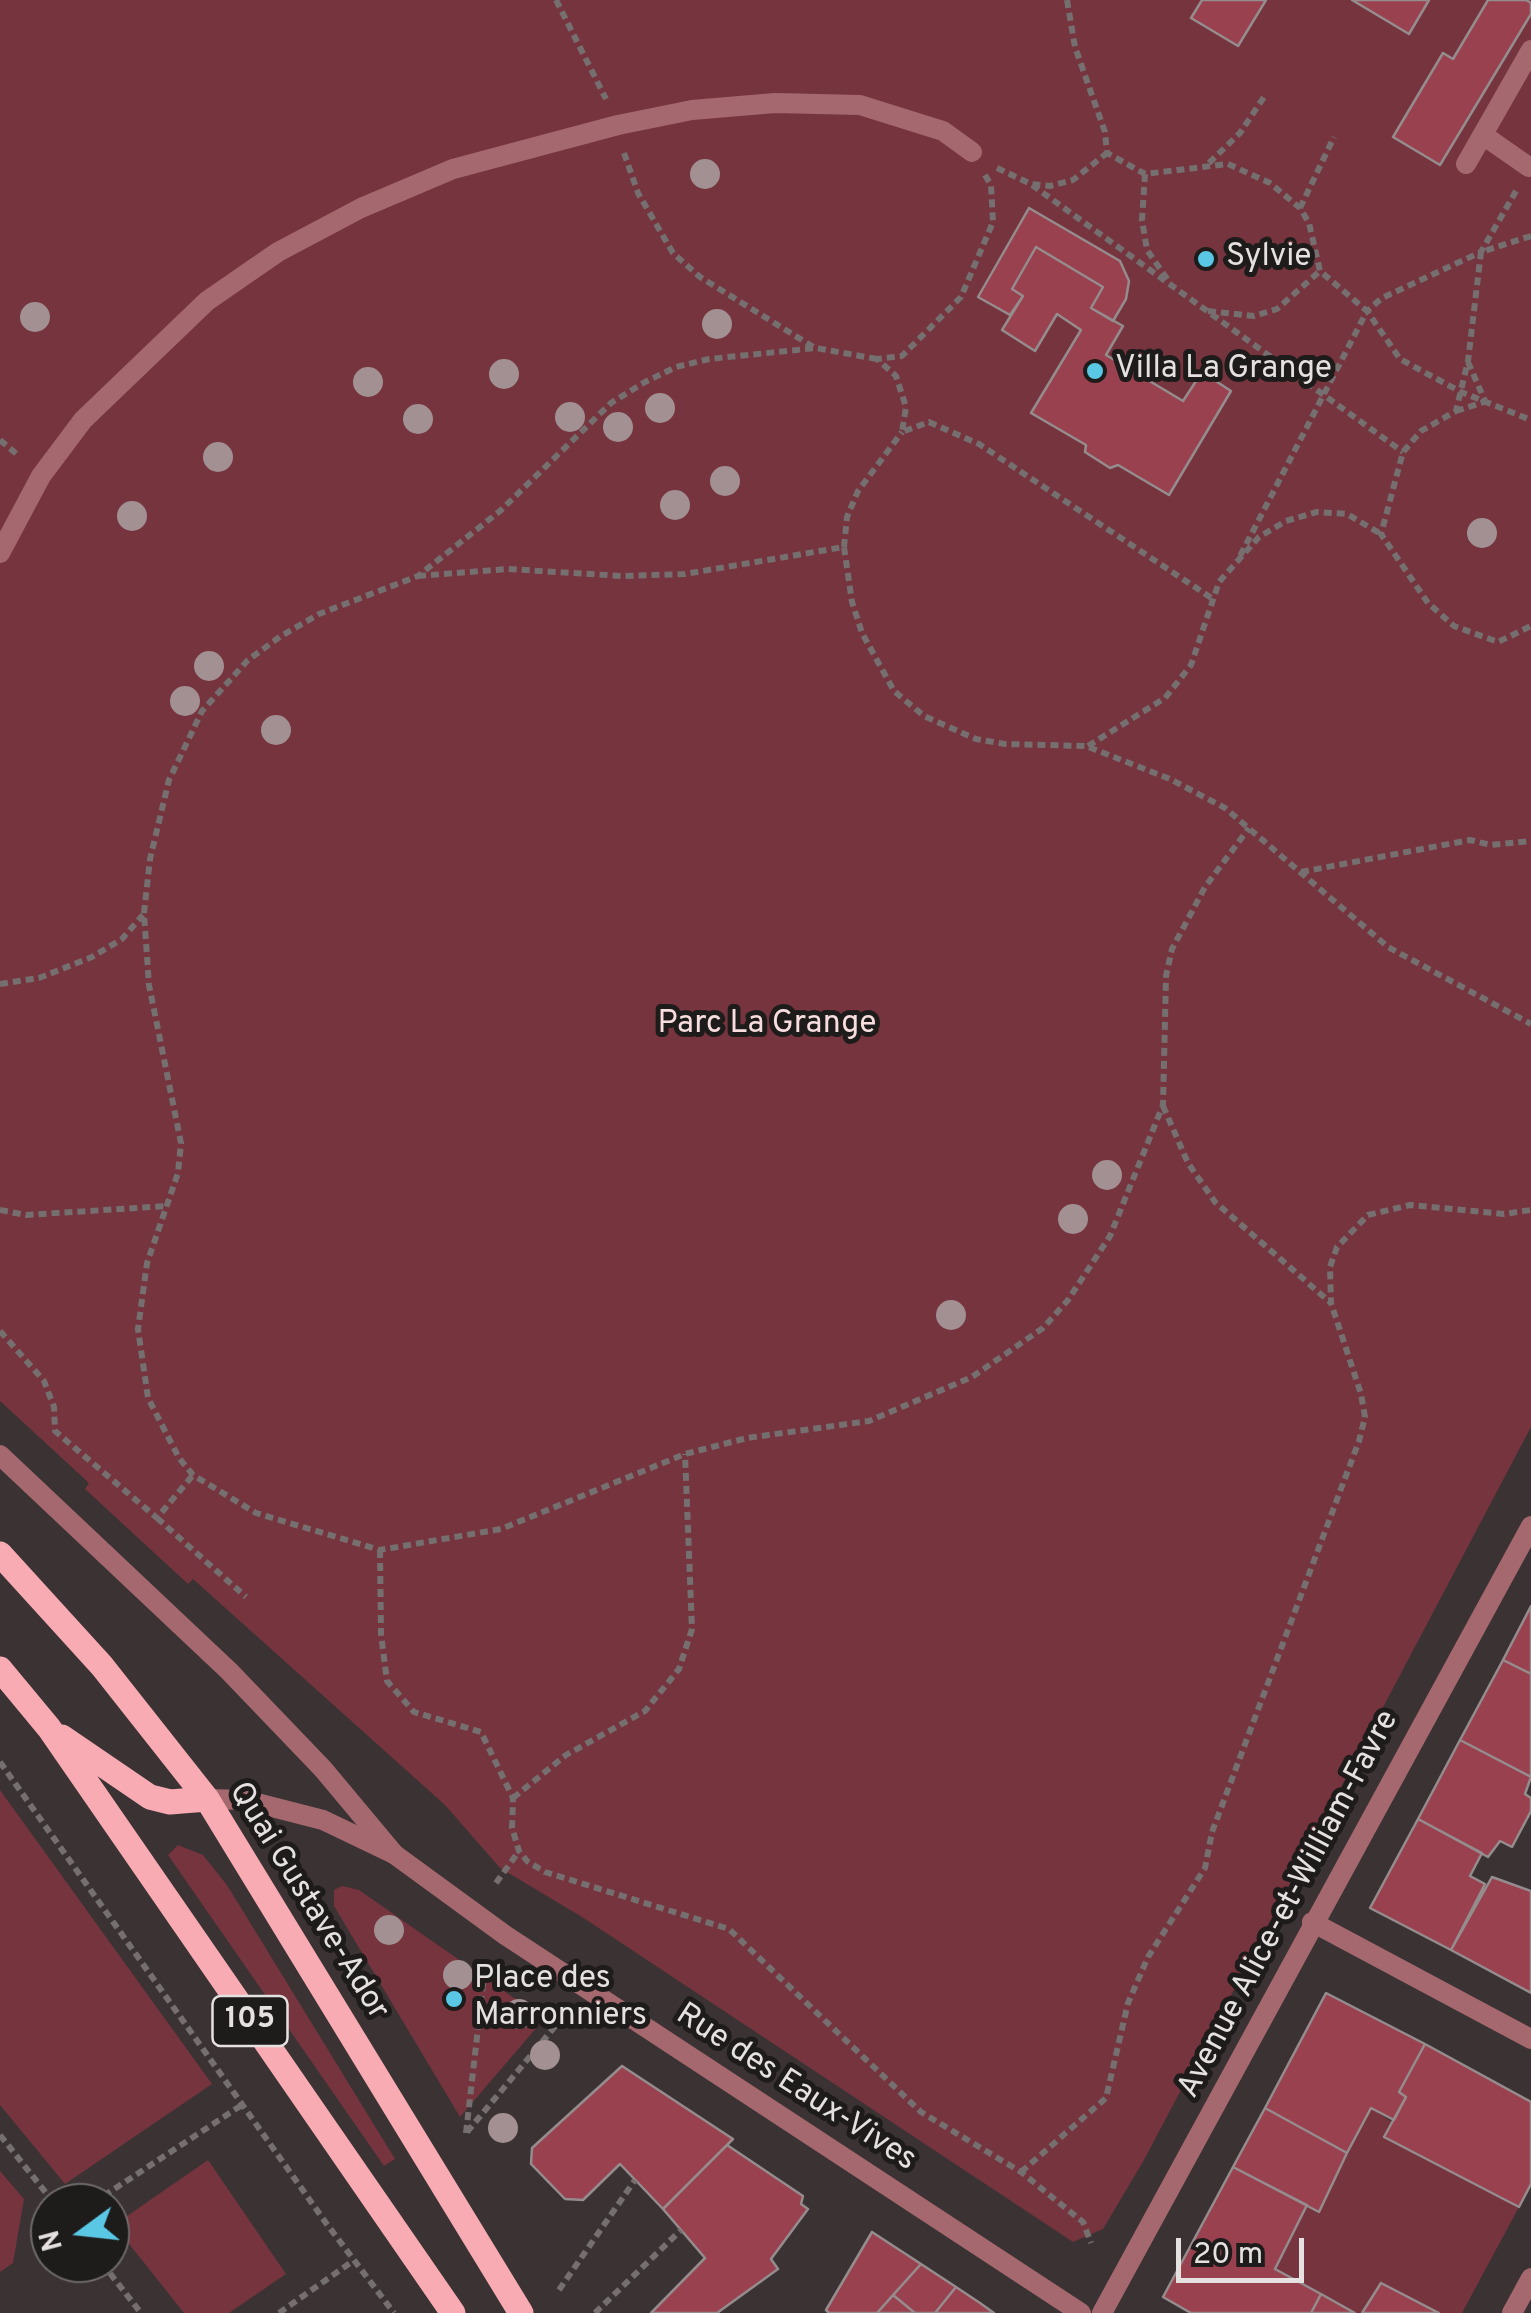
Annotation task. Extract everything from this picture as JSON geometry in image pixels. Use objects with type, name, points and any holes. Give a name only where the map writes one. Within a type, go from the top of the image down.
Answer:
[{"type":"main road","name":"Quai Gustave-Ador","points":[[0,1554],[102,1666],[207,1799],[521,2313]]},
{"type":"main road","name":"105","points":[[0,1669],[50,1728],[453,2313]]},
{"type":"main road","points":[[50,1728],[150,1797],[170,1802],[207,1799]]},
{"type":"street","points":[[1466,164],[1531,50]]},
{"type":"street","points":[[0,553],[41,476],[84,420],[207,301],[278,252],[361,208],[453,170],[618,124],[692,110],[775,102],[860,106],[943,132],[972,152]]},
{"type":"street","points":[[1482,135],[1529,167]]},
{"type":"street","points":[[0,1455],[229,1671],[323,1769],[394,1854]]},
{"type":"street","name":"Avenue Alice-et-William-Favre","points":[[1102,2313],[1531,1526]]},
{"type":"street","name":"Rue des Eaux-Vives","points":[[207,1799],[244,1800],[323,1820],[394,1854],[474,1914],[1081,2313]]},
{"type":"street","points":[[1312,1922],[1531,2039]]},
{"type":"street","points":[[1512,2313],[1531,2278]]},
{"type":"path","points":[[556,0],[618,124],[630,175],[673,252],[700,277],[816,348]]},
{"type":"path","points":[[1068,0],[1074,48],[1105,132],[1106,153]]},
{"type":"path","points":[[1208,164],[1240,133],[1266,94]]},
{"type":"path","points":[[1300,208],[1334,137]]},
{"type":"path","points":[[972,152],[1031,184],[1402,452]]},
{"type":"path","points":[[418,576],[500,510],[612,403],[645,382],[676,368],[709,360],[816,348],[877,359],[902,356],[961,297],[984,250],[992,222],[991,186],[972,152]]},
{"type":"path","points":[[1106,153],[1145,174],[1228,164],[1290,197],[1309,224],[1320,271],[1367,310],[1400,358],[1460,392],[1531,420]]},
{"type":"path","points":[[1031,184],[1050,186],[1073,180],[1106,153]]},
{"type":"path","points":[[1456,412],[1468,361],[1481,252],[1529,167]]},
{"type":"path","points":[[1145,174],[1142,220],[1147,250],[1182,296],[1202,310],[1226,317],[1254,316],[1277,309],[1320,271]]},
{"type":"path","points":[[1238,560],[1367,310],[1382,298],[1481,252],[1531,236]]},
{"type":"path","points":[[877,359],[896,376],[906,407],[902,432],[858,492],[848,516],[844,547],[852,602],[862,633],[894,691],[910,707],[976,739],[1005,744],[1086,746],[1170,779],[1225,808],[1388,947],[1531,1024]]},
{"type":"path","points":[[1468,361],[1485,402]]},
{"type":"path","points":[[1381,534],[1402,452],[1421,430],[1485,402]]},
{"type":"path","points":[[902,432],[930,422],[979,444],[1214,599]]},
{"type":"path","points":[[0,440],[25,462]]},
{"type":"path","points":[[1086,746],[1165,698],[1190,666],[1219,582],[1259,537],[1286,520],[1317,512],[1347,514],[1381,534],[1417,589],[1454,626],[1498,642],[1531,626]]},
{"type":"path","points":[[844,547],[684,574],[622,576],[508,569],[418,576],[319,614],[248,660],[194,725],[169,780],[150,859],[144,914],[149,984],[181,1143],[178,1173],[141,1297],[141,1368],[156,1418],[193,1475],[268,1518],[380,1550],[501,1529],[685,1454],[748,1438],[868,1421],[925,1400],[1006,1357],[1043,1328],[1091,1267],[1117,1220],[1163,1105],[1166,976],[1172,948],[1205,887],[1249,828]]},
{"type":"path","points":[[1301,872],[1470,840],[1491,845],[1531,841]]},
{"type":"path","points":[[0,984],[39,978],[92,957],[122,940],[144,914]]},
{"type":"path","points":[[1163,1105],[1188,1163],[1215,1202],[1331,1303]]},
{"type":"path","points":[[1021,2172],[1106,2098],[1128,2003],[1148,1957],[1205,1868],[1212,1832],[1359,1441],[1365,1417],[1362,1394],[1331,1303],[1330,1268],[1337,1247],[1368,1214],[1410,1205],[1504,1214],[1531,1210]]},
{"type":"path","points":[[0,1210],[26,1215],[167,1206]]},
{"type":"path","points":[[0,1331],[44,1381],[54,1407],[56,1431],[246,1597]]},
{"type":"path","points":[[512,1798],[566,1756],[645,1711],[679,1669],[692,1629],[685,1454]]},
{"type":"path","points":[[156,1518],[193,1475]]},
{"type":"path","points":[[380,1550],[380,1634],[387,1681],[414,1712],[481,1732],[512,1798],[519,1851],[496,1883]]},
{"type":"path","points":[[0,1762],[353,2261],[394,2313]]},
{"type":"path","points":[[519,1851],[545,1872],[729,1928],[922,2112],[1021,2172],[1082,2222],[1091,2243]]},
{"type":"path","points":[[484,1967],[466,2134],[562,2018]]},
{"type":"path","points":[[124,2183],[245,2104]]},
{"type":"path","points":[[0,2136],[38,2183]]},
{"type":"path","points":[[559,2290],[635,2180]]},
{"type":"path","points":[[596,2313],[681,2230]]},
{"type":"path","points":[[280,2313],[353,2261]]},
{"type":"path","points":[[118,2283],[141,2313]]},
{"type":"green space","name":"Parc La Grange","points":[[0,0],[1531,0],[1531,1427],[1144,2160],[1103,2229],[1073,2242],[582,1917],[500,1868],[445,1805],[193,1579],[188,1584],[85,1489],[89,1483],[0,1401]]},
{"type":"green space","points":[[0,1790],[212,2084],[66,2183],[0,2105]]},
{"type":"green space","points":[[178,1845],[203,1855],[227,1885],[395,2159],[384,2166],[168,1855]]},
{"type":"green space","name":"Place des Marronniers","points":[[342,1886],[359,1890],[544,2019],[460,2117],[334,1906],[334,1890]]},
{"type":"green space","points":[[1371,2108],[1519,2207],[1462,2313],[1439,2313],[1381,2283],[1362,2313],[1355,2313],[1275,2269],[1307,2205],[1319,2211]]},
{"type":"green space","points":[[208,2160],[286,2274],[229,2313],[184,2313],[130,2245],[130,2214]]},
{"type":"green space","points":[[0,2171],[24,2199],[13,2263],[0,2272]]},
{"type":"building","points":[[1202,0],[1266,0],[1238,46],[1191,18]]},
{"type":"building","points":[[1352,0],[1429,0],[1409,34]]},
{"type":"building","points":[[1488,0],[1526,0],[1531,3],[1531,14],[1440,165],[1393,137],[1443,53],[1453,59]]},
{"type":"building","points":[[1029,208],[1120,261],[1129,281],[1126,299],[1113,321],[1091,308],[1103,287],[1036,247],[1012,289],[1023,296],[1010,315],[978,297]]},
{"type":"building","name":"Villa La Grange","points":[[1036,247],[1103,287],[1091,308],[1123,326],[1106,355],[1183,401],[1202,372],[1231,391],[1169,495],[1118,465],[1110,468],[1085,452],[1086,445],[1031,413],[1081,330],[1057,314],[1035,351],[1002,330],[1023,296],[1012,289]]},
{"type":"building","points":[[1531,1606],[1531,1674],[1503,1660]]},
{"type":"building","points":[[1503,1660],[1531,1674],[1531,1777],[1460,1740]]},
{"type":"building","points":[[1460,1740],[1531,1777],[1525,1794],[1531,1798],[1531,1811],[1512,1847],[1500,1841],[1488,1857],[1418,1819]]},
{"type":"building","points":[[1418,1819],[1482,1853],[1470,1876],[1485,1884],[1451,1950],[1370,1908]]},
{"type":"building","points":[[1492,1877],[1531,1891],[1531,1993],[1451,1950]]},
{"type":"building","points":[[1326,1993],[1425,2044],[1399,2092],[1406,2097],[1394,2120],[1371,2108],[1347,2153],[1265,2108]]},
{"type":"building","points":[[1425,2044],[1531,2102],[1531,2184],[1519,2207],[1384,2137],[1406,2097],[1399,2092]]},
{"type":"building","points":[[622,2066],[733,2139],[663,2209],[620,2164],[583,2200],[565,2199],[531,2164],[532,2148]]},
{"type":"building","points":[[1265,2108],[1347,2153],[1319,2212],[1233,2167]]},
{"type":"building","points":[[727,2145],[803,2196],[801,2204],[808,2209],[771,2259],[778,2269],[717,2313],[651,2313],[705,2258],[663,2209]]},
{"type":"building","points":[[1233,2167],[1307,2205],[1275,2269],[1321,2294],[1311,2313],[1191,2313],[1163,2297]]},
{"type":"building","points":[[872,2232],[921,2264],[877,2313],[829,2313],[826,2310]]},
{"type":"building","points":[[921,2264],[956,2287],[935,2313],[915,2313],[893,2295]]},
{"type":"building","points":[[1381,2283],[1439,2313],[1362,2313]]},
{"type":"building","points":[[956,2287],[980,2303],[994,2313],[935,2313]]},
{"type":"building","points":[[1321,2294],[1355,2313],[1311,2313]]},
{"type":"building","points":[[893,2295],[915,2313],[877,2313]]},
{"type":"place","name":"Sylvie","points":[[1206,259]]},
{"type":"place","name":"Villa La Grange","points":[[1095,371]]},
{"type":"place","name":"Place des Marronniers","points":[[454,1999]]}]
